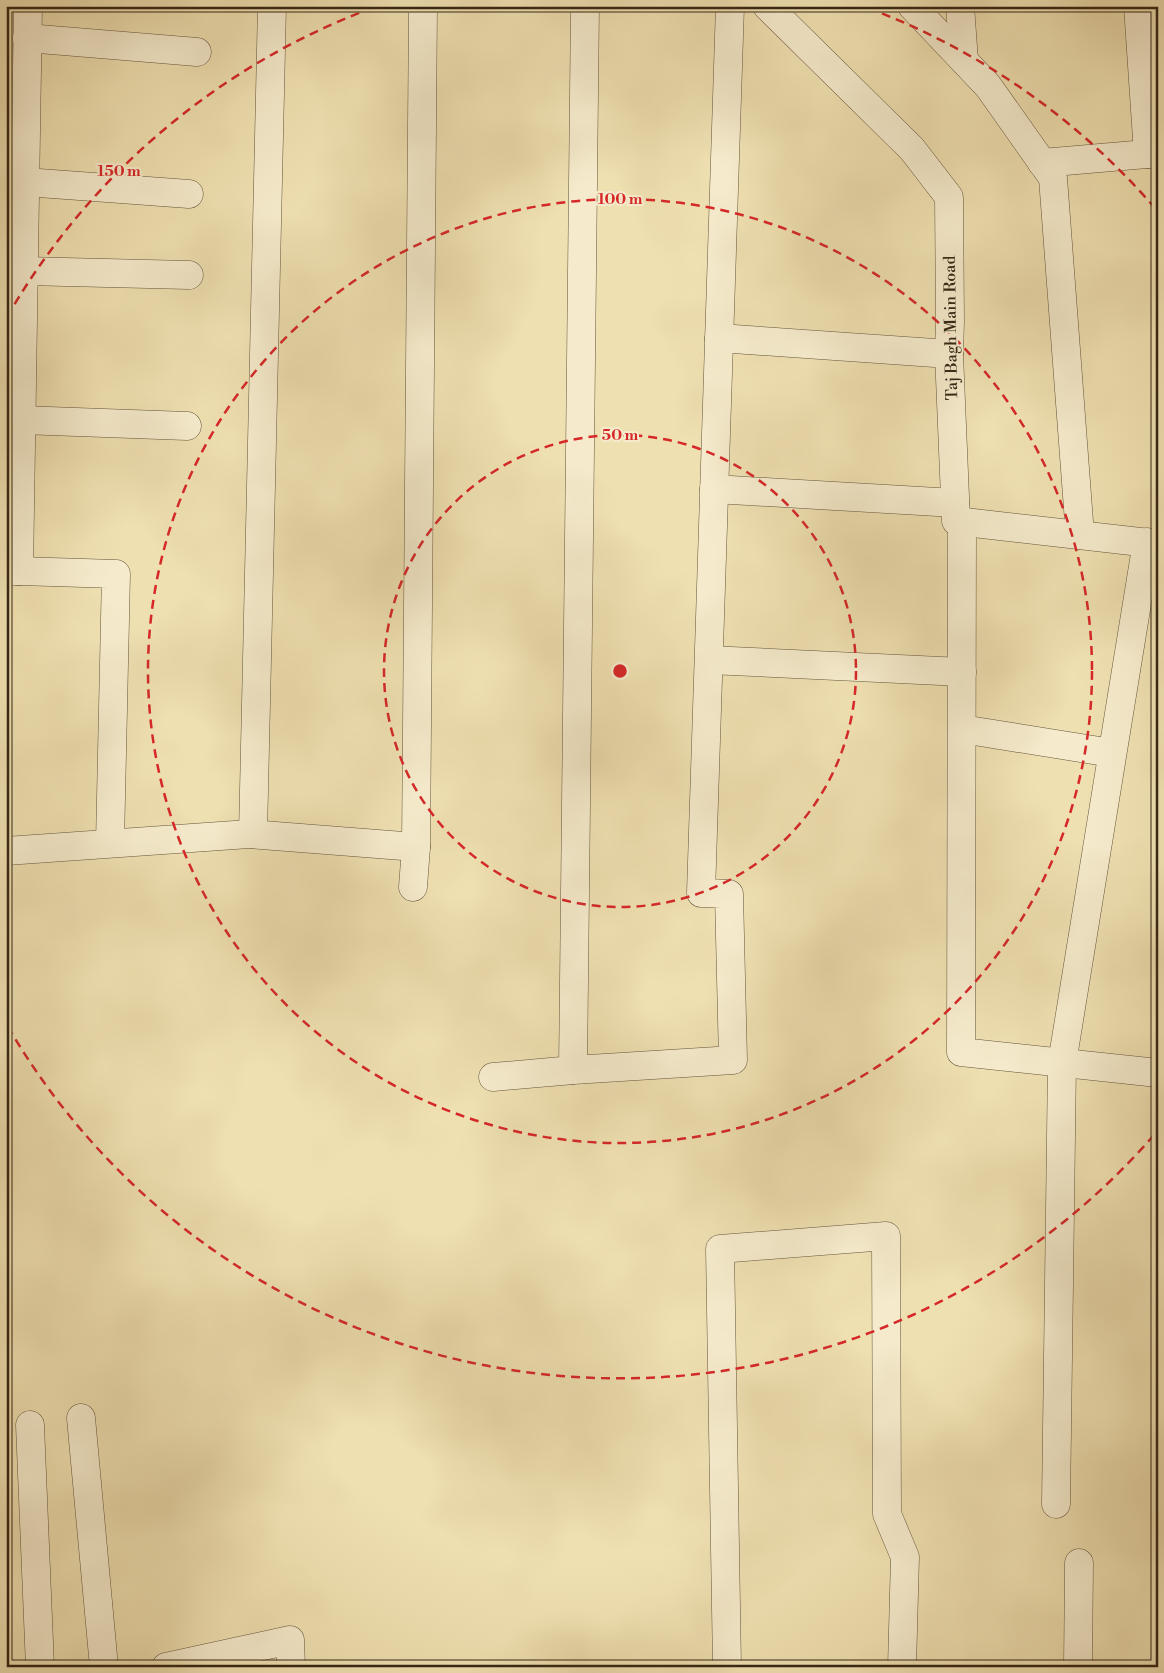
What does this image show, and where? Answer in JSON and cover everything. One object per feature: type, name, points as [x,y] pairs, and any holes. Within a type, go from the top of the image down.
[{"type":"street","points":[[28,6],[21,420],[13,571],[116,574],[110,843]]},
{"type":"street","points":[[253,834],[272,6]]},
{"type":"street","points":[[413,887],[416,847],[423,6]]},
{"type":"street","points":[[573,1070],[584,6]]},
{"type":"street","points":[[493,1077],[733,1060],[729,894],[701,893],[730,6]]},
{"type":"street","name":"Taj Bagh Main Road","points":[[767,6],[912,148],[949,197],[949,354],[959,512],[962,672],[961,1052],[1062,1063]]},
{"type":"street","points":[[912,6],[988,86],[1053,178],[1080,535]]},
{"type":"street","points":[[960,6],[964,61]]},
{"type":"street","points":[[1042,163],[1153,153],[1138,6]]},
{"type":"street","points":[[28,38],[197,52]]},
{"type":"street","points":[[25,182],[189,194]]},
{"type":"street","points":[[24,271],[189,275]]},
{"type":"street","points":[[719,338],[949,354]]},
{"type":"street","points":[[21,420],[186,426]]},
{"type":"street","points":[[714,489],[959,512],[1080,535],[1152,543],[1112,753],[1062,1063],[1056,1504]]},
{"type":"street","points":[[709,660],[962,672]]},
{"type":"street","points":[[962,728],[1112,753]]},
{"type":"street","points":[[6,850],[253,834],[416,847]]},
{"type":"street","points":[[1062,1063],[1158,1073]]},
{"type":"street","points":[[727,1667],[720,1249],[886,1236],[887,1514],[905,1557],[902,1667]]},
{"type":"street","points":[[81,1418],[104,1667]]},
{"type":"street","points":[[30,1425],[40,1667]]},
{"type":"street","points":[[1078,1667],[1079,1563]]},
{"type":"street","points":[[166,1667],[290,1640],[291,1667]]}]
